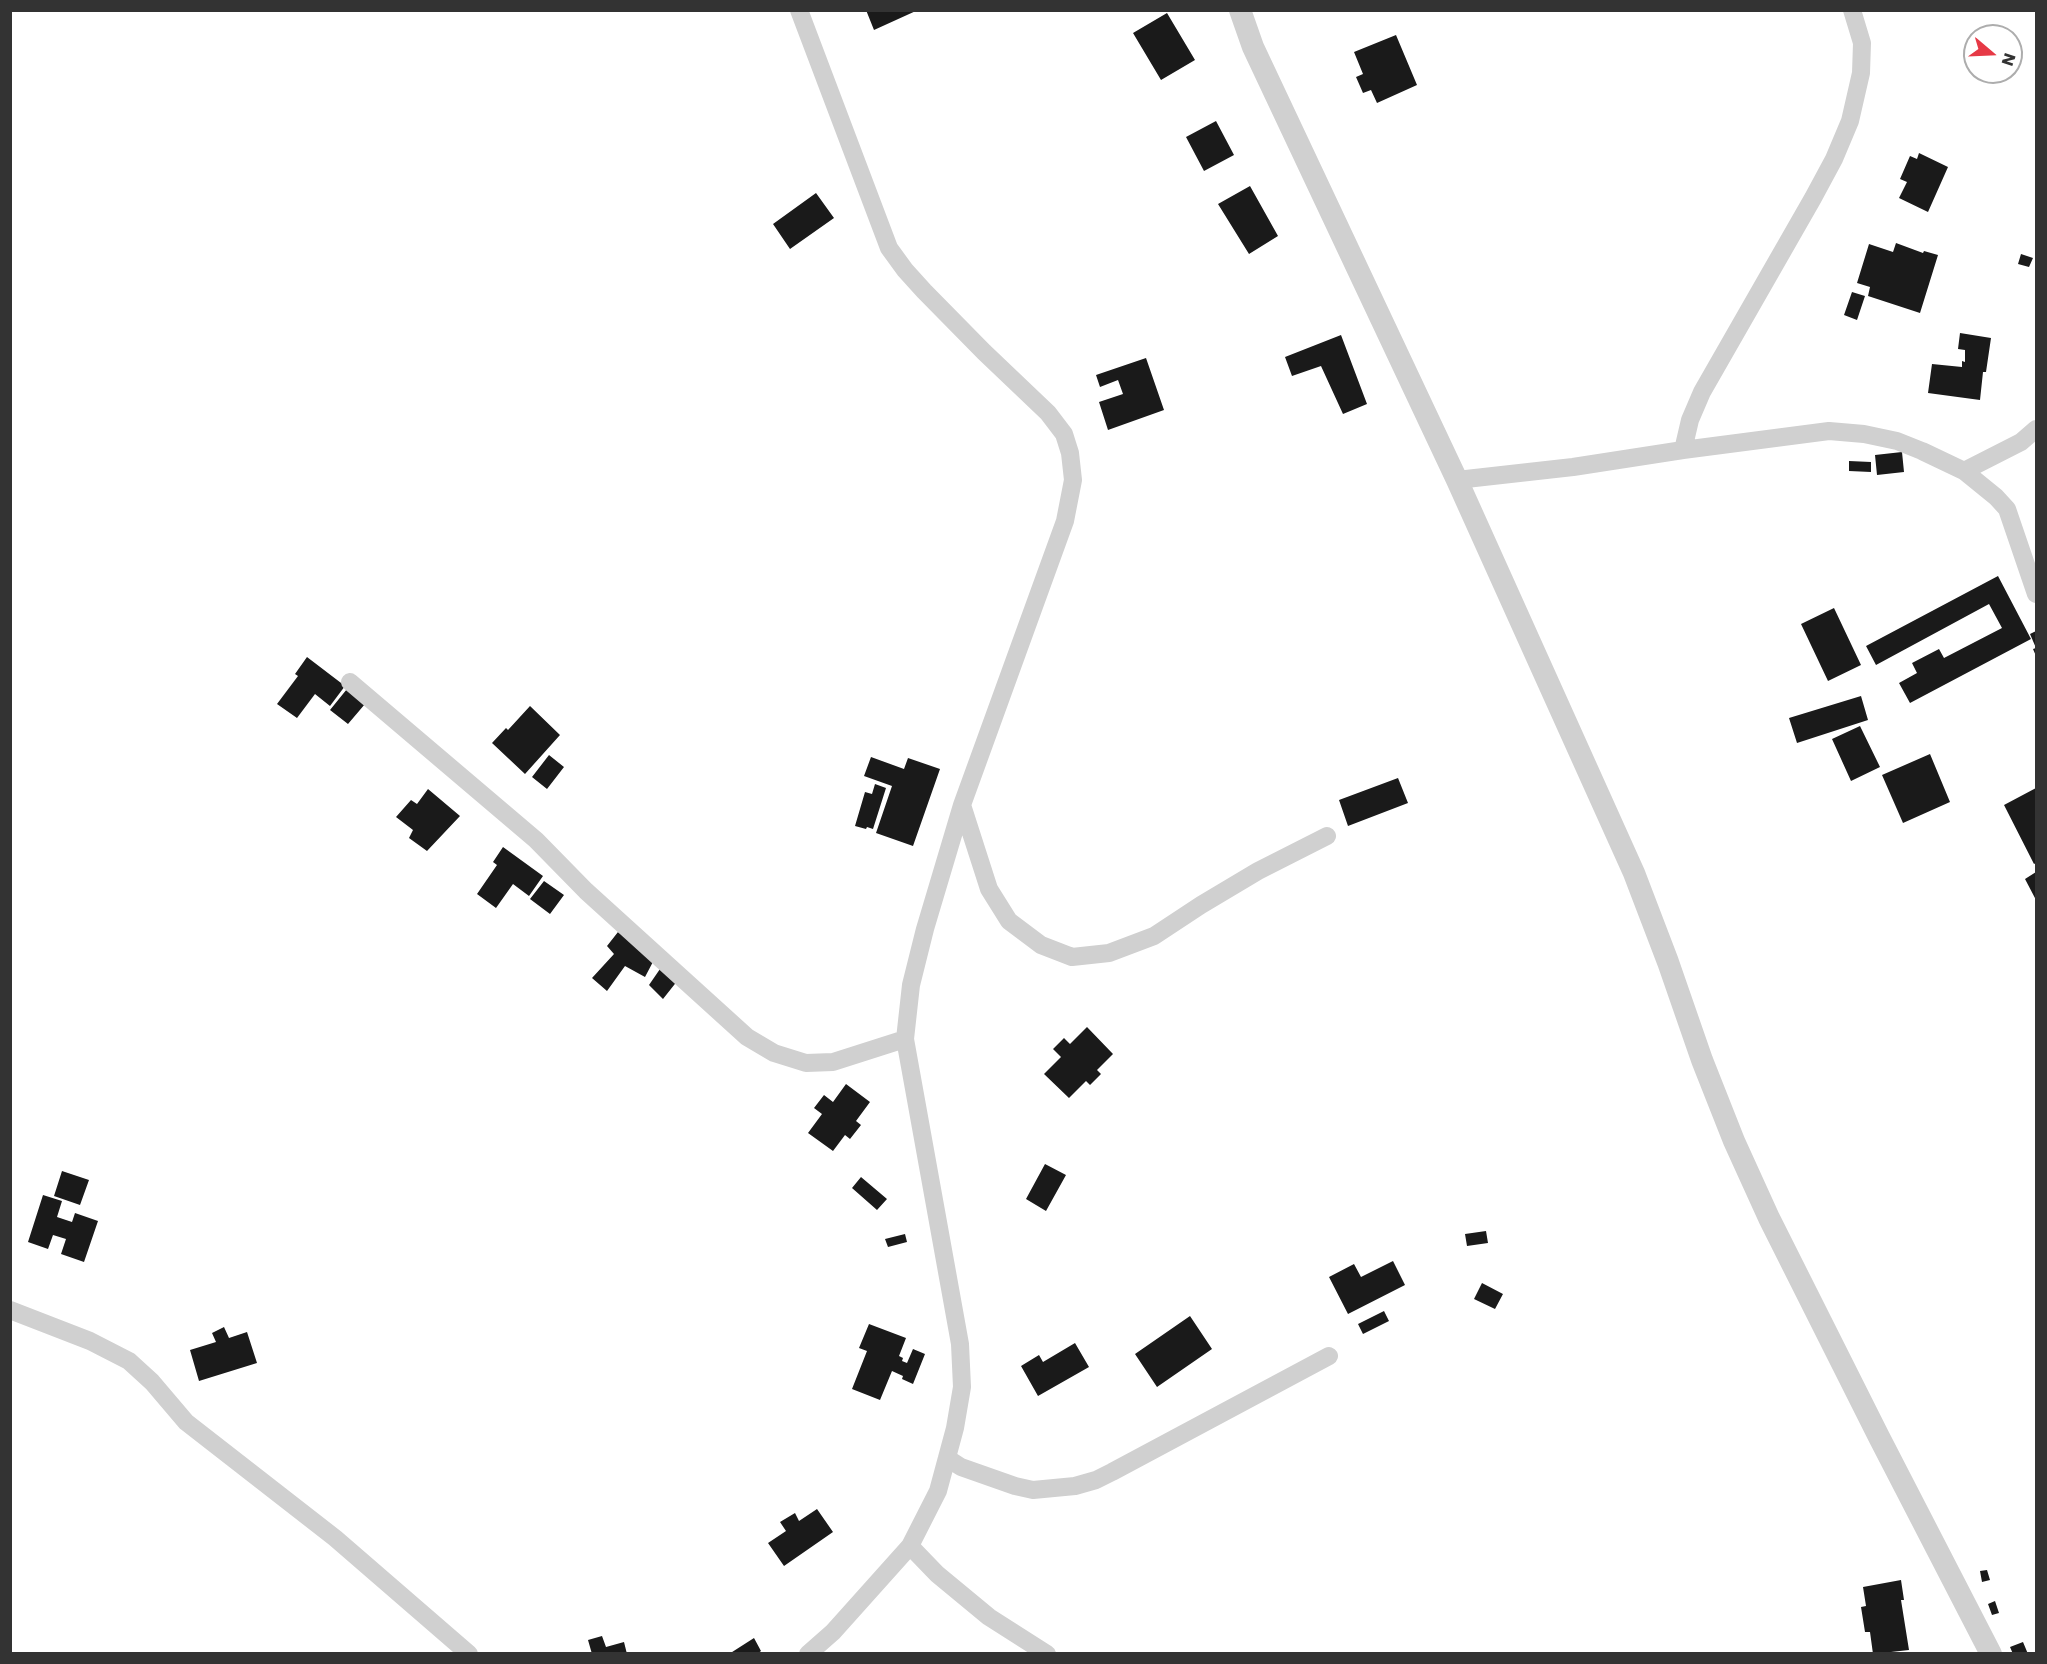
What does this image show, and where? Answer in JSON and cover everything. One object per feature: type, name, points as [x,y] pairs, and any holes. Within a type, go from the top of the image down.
[{"type":"street","points":[[799,10],[889,248],[905,270],[932,299],[1048,413],[1064,434],[1070,453],[1073,480],[1065,521],[962,805],[911,985],[905,1039],[960,1344],[962,1387],[955,1428],[938,1491],[910,1546],[833,1632],[808,1653]]},
{"type":"street","points":[[1240,10],[1253,47],[1457,480],[1634,873],[1702,1060],[1734,1141],[1769,1218],[1884,1448],[1991,1653]]},
{"type":"street","points":[[1683,450],[1690,420],[1702,392],[1813,198],[1834,159],[1850,121],[1861,74],[1862,44],[1852,10]]},
{"type":"street","points":[[1964,471],[2021,442],[2037,429]]},
{"type":"street","points":[[1457,480],[1573,467],[1829,431],[1864,434],[1897,441],[1964,471],[1996,497],[2007,509],[2037,594]]},
{"type":"street","points":[[350,682],[536,840],[586,891],[747,1037],[774,1053],[806,1063],[833,1062],[905,1039]]},
{"type":"street","points":[[962,805],[988,889],[1010,921],[1041,945],[1072,957],[1108,953],[1154,936],[1249,877],[1327,836]]},
{"type":"street","points":[[10,1310],[90,1341],[129,1361],[152,1382],[186,1422],[335,1538],[469,1653]]},
{"type":"street","points":[[947,1458],[961,1467],[1015,1486],[1034,1490],[1075,1486],[1096,1480],[1112,1472],[1329,1356]]},
{"type":"street","points":[[910,1546],[937,1574],[989,1617],[1047,1653]]},
{"type":"building","points":[[866,10],[918,10],[874,30]]},
{"type":"building","points":[[1167,13],[1195,60],[1161,80],[1133,33]]},
{"type":"building","points":[[1396,35],[1417,85],[1377,103],[1371,90],[1363,93],[1356,77],[1363,74],[1354,52]]},
{"type":"building","points":[[1216,121],[1234,155],[1204,171],[1186,137]]},
{"type":"building","points":[[1919,153],[1948,167],[1928,212],[1899,198],[1907,182],[1900,179],[1910,156],[1917,159]]},
{"type":"building","points":[[1250,186],[1278,236],[1249,254],[1218,204]]},
{"type":"building","points":[[816,193],[834,218],[790,249],[773,224]]},
{"type":"building","points":[[1896,243],[1923,253],[1924,251],[1938,255],[1920,313],[1868,296],[1870,287],[1857,283],[1869,244],[1893,252]]},
{"type":"building","points":[[2021,254],[2033,258],[2029,267],[2018,264]]},
{"type":"building","points":[[1852,292],[1865,296],[1857,320],[1844,315]]},
{"type":"building","points":[[1960,333],[1991,338],[1986,372],[1983,372],[1980,400],[1928,393],[1932,364],[1962,367],[1962,361],[1965,362],[1965,350],[1958,349]]},
{"type":"building","points":[[1341,335],[1367,404],[1343,414],[1321,366],[1292,376],[1285,357]]},
{"type":"building","points":[[1146,358],[1164,410],[1108,430],[1099,402],[1123,394],[1118,380],[1100,387],[1096,375]]},
{"type":"building","points":[[1902,452],[1904,472],[1877,475],[1875,455]]},
{"type":"building","points":[[1849,461],[1871,462],[1871,472],[1849,471]]},
{"type":"building","points":[[1998,576],[2031,639],[1910,703],[1899,683],[1917,673],[1912,663],[1939,649],[1944,658],[2002,628],[1989,604],[1876,665],[1866,646]]},
{"type":"building","points":[[1834,608],[1861,665],[1828,681],[1801,624]]},
{"type":"building","points":[[2036,631],[2036,648],[2030,634]]},
{"type":"building","points":[[307,657],[345,686],[330,706],[315,694],[297,718],[277,704],[298,676],[295,674]]},
{"type":"building","points":[[347,689],[365,704],[348,724],[330,710]]},
{"type":"building","points":[[1861,696],[1868,720],[1797,743],[1789,718]]},
{"type":"building","points":[[530,706],[560,735],[525,774],[492,743],[506,728],[508,730]]},
{"type":"building","points":[[1860,726],[1880,767],[1851,781],[1832,739]]},
{"type":"building","points":[[1930,754],[1950,802],[1903,823],[1882,775]]},
{"type":"building","points":[[549,755],[564,767],[547,789],[532,777]]},
{"type":"building","points":[[871,757],[904,769],[908,758],[940,769],[913,846],[876,833],[892,786],[864,776]]},
{"type":"building","points":[[1398,778],[1408,803],[1348,826],[1339,800]]},
{"type":"building","points":[[875,784],[886,788],[873,829],[855,826],[865,792],[872,794]]},
{"type":"building","points":[[2036,788],[2036,863],[2034,864],[2004,805]]},
{"type":"building","points":[[428,789],[460,816],[427,851],[409,838],[413,830],[396,817],[411,800],[417,804]]},
{"type":"building","points":[[503,847],[543,876],[529,896],[513,884],[496,908],[477,894],[497,865],[493,862]]},
{"type":"building","points":[[2036,872],[2036,900],[2025,879]]},
{"type":"building","points":[[544,881],[564,895],[550,914],[530,899]]},
{"type":"building","points":[[618,932],[655,958],[645,977],[625,966],[607,991],[592,978],[614,954],[607,946]]},
{"type":"building","points":[[660,969],[678,980],[663,999],[649,985]]},
{"type":"building","points":[[1087,1027],[1113,1054],[1097,1070],[1101,1074],[1090,1085],[1086,1081],[1069,1098],[1044,1074],[1061,1057],[1053,1049],[1064,1038],[1070,1044]]},
{"type":"building","points":[[846,1084],[870,1102],[856,1121],[861,1125],[850,1139],[845,1135],[833,1151],[808,1133],[822,1114],[814,1108],[824,1095],[833,1102]]},
{"type":"building","points":[[1045,1164],[1066,1175],[1046,1211],[1026,1199]]},
{"type":"building","points":[[62,1171],[89,1180],[80,1205],[54,1196]]},
{"type":"building","points":[[861,1177],[887,1199],[877,1210],[852,1188]]},
{"type":"building","points":[[43,1195],[62,1201],[57,1217],[72,1222],[75,1213],[98,1221],[84,1262],[61,1254],[66,1239],[53,1235],[48,1249],[28,1242]]},
{"type":"building","points":[[1486,1231],[1488,1243],[1467,1246],[1465,1234]]},
{"type":"building","points":[[905,1234],[907,1242],[888,1247],[885,1239]]},
{"type":"building","points":[[1393,1261],[1405,1285],[1348,1314],[1329,1277],[1354,1264],[1361,1277]]},
{"type":"building","points":[[1482,1283],[1503,1294],[1495,1309],[1474,1299]]},
{"type":"building","points":[[1384,1311],[1389,1321],[1363,1334],[1358,1324]]},
{"type":"building","points":[[1190,1316],[1212,1349],[1157,1387],[1135,1354]]},
{"type":"building","points":[[869,1324],[906,1338],[899,1356],[903,1358],[902,1361],[907,1363],[913,1349],[925,1354],[913,1384],[892,1371],[880,1400],[852,1389],[867,1351],[859,1348]]},
{"type":"building","points":[[224,1327],[229,1338],[247,1332],[257,1363],[199,1381],[190,1350],[216,1342],[212,1333]]},
{"type":"building","points":[[1075,1343],[1089,1367],[1038,1396],[1021,1366],[1039,1355],[1043,1362]]},
{"type":"building","points":[[817,1509],[833,1532],[784,1566],[768,1543],[786,1531],[780,1522],[795,1513],[799,1521]]},
{"type":"building","points":[[1987,1570],[1990,1580],[1982,1582],[1980,1571]]},
{"type":"building","points":[[1901,1580],[1904,1600],[1901,1600],[1909,1650],[1873,1654],[1870,1632],[1865,1632],[1861,1607],[1866,1606],[1863,1587]]},
{"type":"building","points":[[1995,1601],[1999,1613],[1992,1615],[1988,1604]]},
{"type":"building","points":[[602,1636],[606,1647],[624,1642],[627,1654],[592,1654],[588,1640]]},
{"type":"building","points":[[754,1638],[761,1651],[757,1654],[729,1654]]},
{"type":"building","points":[[2023,1642],[2028,1654],[2013,1654],[2010,1647]]}]
